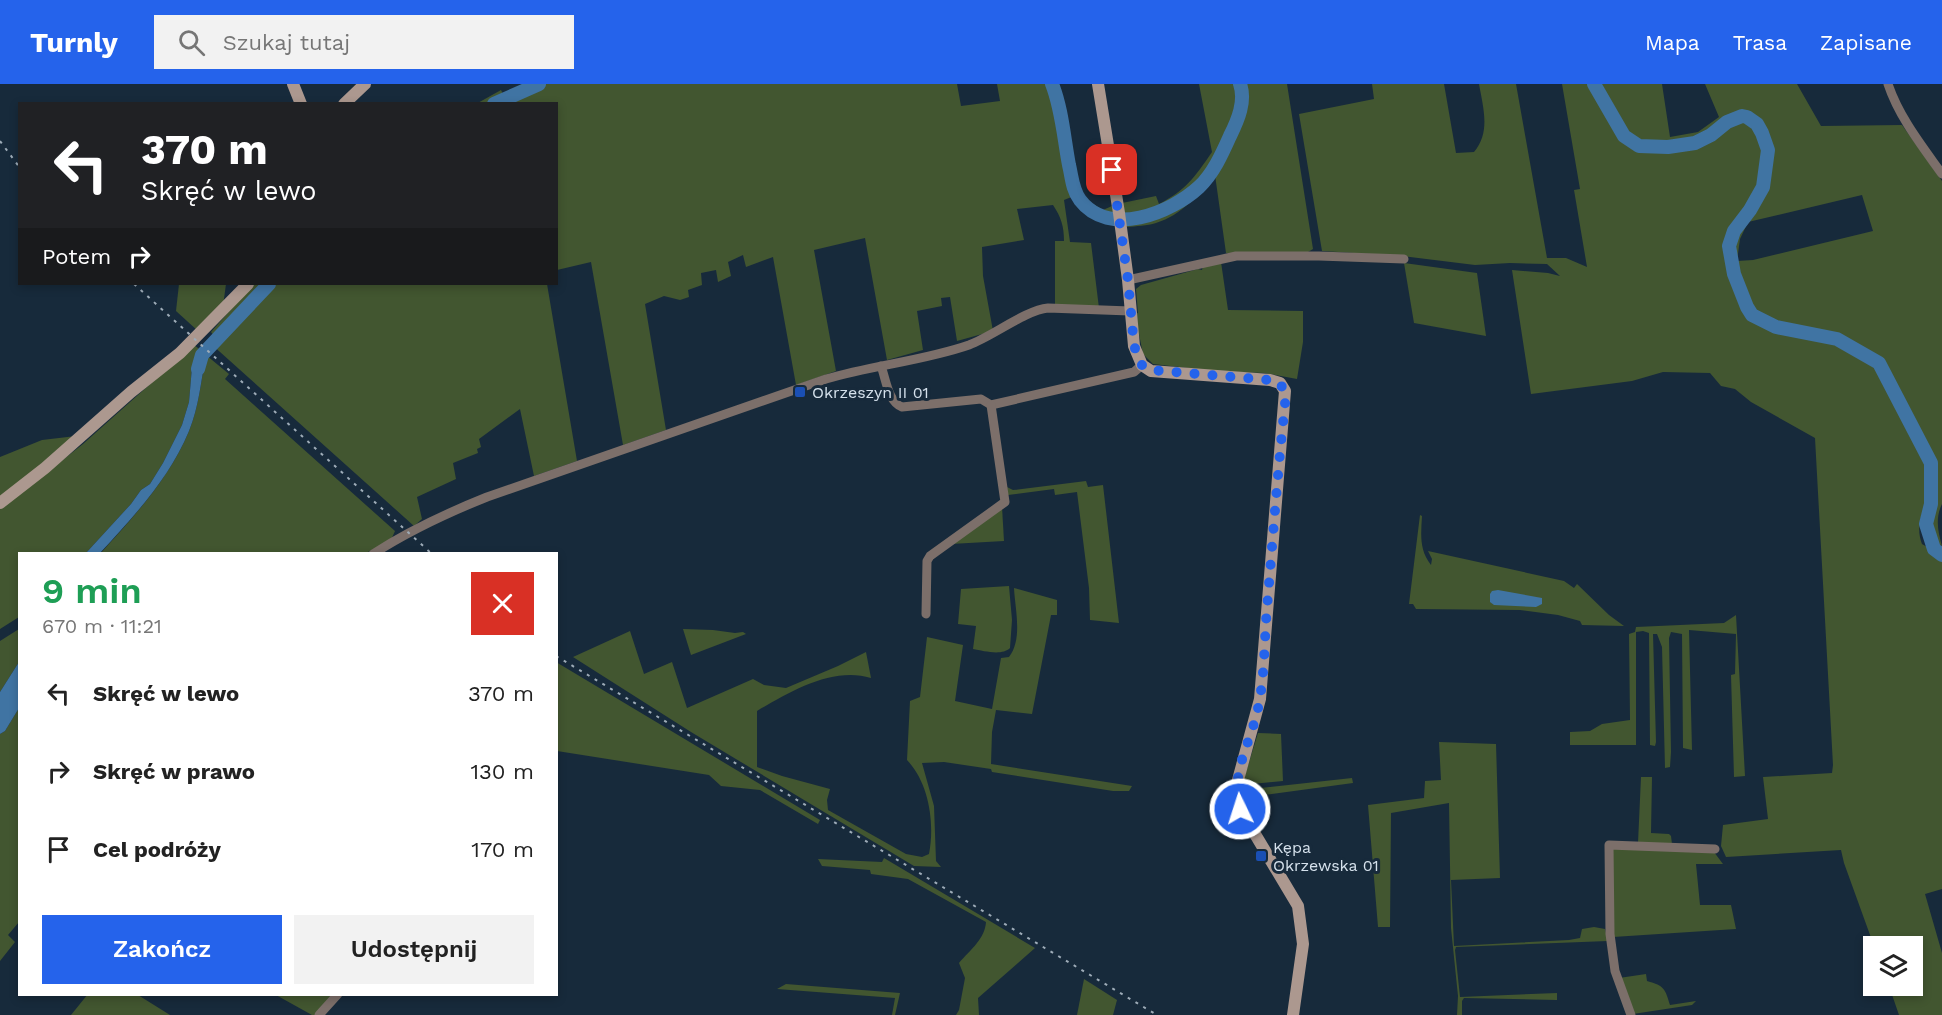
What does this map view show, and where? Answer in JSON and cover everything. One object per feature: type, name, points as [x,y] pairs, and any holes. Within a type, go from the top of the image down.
[{"type":"street","points":[[293,84],[300,102]]},
{"type":"street","points":[[346,102],[365,84]]},
{"type":"street","points":[[1098,84],[1120,218],[1134,346],[1142,365],[1151,370],[1270,380],[1280,383],[1285,391],[1260,699],[1236,792],[1240,809],[1298,906],[1303,944],[1293,1015]]},
{"type":"street","points":[[1888,84],[1899,109],[1942,174]]},
{"type":"street","points":[[1128,280],[1236,256],[1404,259]]},
{"type":"street","points":[[0,503],[45,468],[122,399],[180,353],[247,285]]},
{"type":"street","points":[[376,552],[408,532],[487,497],[850,372],[939,354],[970,345],[1036,310],[1130,311]]},
{"type":"street","points":[[881,366],[893,400],[900,407],[908,407],[981,399],[991,405],[1134,372],[1142,365]]},
{"type":"street","points":[[926,614],[927,561],[930,556],[1005,502],[991,405]]},
{"type":"street","points":[[1631,1015],[1615,971],[1612,953],[1609,845],[1715,849]]},
{"type":"street","points":[[320,1015],[336,996]]},
{"type":"green space","points":[[531,84],[957,84],[961,106],[1000,101],[997,84],[1055,84],[1080,187],[1090,202],[1103,210],[1112,206],[1116,225],[1092,214],[1074,196],[1064,200],[1070,242],[1091,243],[1099,308],[1055,305],[1055,241],[1064,241],[1060,218],[1053,205],[1017,209],[1024,240],[982,247],[983,276],[993,331],[957,341],[950,297],[941,298],[942,306],[917,311],[923,350],[887,360],[865,238],[814,250],[836,371],[796,385],[773,257],[746,267],[743,255],[728,262],[731,276],[718,282],[716,270],[701,273],[702,285],[688,290],[689,297],[680,300],[664,296],[645,304],[666,430],[623,445],[591,262],[558,270],[558,102],[480,102],[501,90],[504,96]]},
{"type":"green space","points":[[1199,84],[1287,84],[1313,249],[1308,252],[1226,253],[1215,175],[1189,204],[1174,215],[1153,224],[1127,227],[1122,203],[1156,196],[1159,204],[1168,199],[1189,182],[1212,152]]},
{"type":"green space","points":[[1372,84],[1444,84],[1456,153],[1474,152],[1483,136],[1484,128],[1484,110],[1479,84],[1516,84],[1547,258],[1566,258],[1587,267],[1574,190],[1580,189],[1562,84],[1662,84],[1670,137],[1698,132],[1719,117],[1705,84],[1797,84],[1821,126],[1902,125],[1942,181],[1942,504],[1938,530],[1942,546],[1936,543],[1930,530],[1934,493],[1923,511],[1919,531],[1922,544],[1942,556],[1942,889],[1925,894],[1942,953],[1942,1015],[1899,1015],[1892,996],[1923,996],[1923,936],[1870,936],[1841,850],[1726,857],[1721,846],[1723,825],[1768,819],[1763,777],[1832,773],[1815,438],[1751,402],[1735,389],[1721,386],[1710,373],[1663,372],[1632,381],[1531,394],[1512,270],[1560,276],[1547,264],[1475,265],[1402,256],[1322,251],[1299,114],[1374,99]],"holes":[[[1862,195],[1873,231],[1753,260],[1737,261],[1740,239],[1748,222]]]},
{"type":"green space","points":[[1221,262],[1228,310],[1303,311],[1303,342],[1297,379],[1264,373],[1214,371],[1153,364],[1143,354],[1135,314],[1138,313],[1136,289],[1141,285],[1198,269],[1202,270],[1203,266]]},
{"type":"green space","points":[[1404,263],[1477,273],[1486,336],[1414,323]]},
{"type":"green space","points":[[179,285],[226,285],[223,306],[198,331],[176,311]]},
{"type":"green space","points":[[252,285],[547,285],[577,461],[534,476],[520,409],[479,439],[481,447],[477,449],[478,453],[453,463],[456,479],[417,497],[422,519],[414,526],[210,343],[215,337],[211,332]]},
{"type":"green space","points":[[194,345],[202,351],[192,367],[189,402],[182,425],[150,484],[141,490],[87,552],[18,552],[18,618],[0,629],[0,509],[83,444]]},
{"type":"green space","points":[[206,355],[229,374],[225,379],[395,531],[391,540],[368,552],[102,552],[150,496],[181,449],[195,413]]},
{"type":"green space","points":[[76,436],[0,498],[0,457],[42,440]]},
{"type":"green space","points":[[1086,481],[1088,487],[1103,485],[1119,623],[1090,620],[1089,588],[1077,492],[1055,495],[1054,489],[1008,495],[1007,487],[1013,490]]},
{"type":"green space","points":[[1002,507],[1004,541],[951,544]]},
{"type":"green space","points":[[1420,515],[1422,516],[1421,535],[1424,554],[1431,565],[1432,559],[1428,551],[1564,581],[1574,588],[1577,584],[1624,626],[1582,625],[1580,621],[1558,615],[1520,610],[1416,609],[1413,604],[1409,604]]},
{"type":"green space","points":[[1009,586],[1012,620],[1010,648],[1002,652],[973,649],[976,626],[958,624],[961,589]]},
{"type":"green space","points":[[1014,588],[1057,600],[1057,615],[1051,615],[1032,714],[996,710],[992,732],[991,764],[1132,786],[1129,791],[1113,791],[944,762],[922,763],[934,806],[936,861],[941,867],[914,866],[691,732],[573,657],[630,631],[644,674],[672,662],[687,708],[753,679],[764,685],[786,688],[866,652],[871,678],[842,675],[827,678],[797,689],[757,711],[757,767],[830,789],[827,800],[828,810],[906,854],[922,857],[929,854],[931,842],[929,804],[921,780],[907,760],[910,701],[920,697],[927,637],[963,645],[955,701],[992,709],[1001,658],[1009,657],[1016,642]]},
{"type":"green space","points":[[1736,615],[1745,776],[1734,777],[1731,675],[1735,674],[1736,634],[1689,630],[1692,750],[1683,748],[1682,634],[1671,632],[1669,638],[1670,767],[1665,768],[1662,647],[1657,634],[1653,634],[1655,746],[1650,745],[1649,633],[1643,631],[1636,632],[1636,745],[1570,745],[1570,732],[1590,731],[1602,724],[1630,720],[1629,634],[1635,632],[1636,627],[1724,623]]},
{"type":"green space","points":[[683,629],[743,632],[746,634],[691,655]]},
{"type":"green space","points":[[18,630],[18,664],[0,692],[0,641]]},
{"type":"green space","points":[[558,663],[820,820],[818,824],[760,790],[721,786],[709,775],[558,751]]},
{"type":"green space","points":[[18,710],[18,923],[8,935],[15,942],[0,961],[0,734],[5,731]]},
{"type":"green space","points":[[1258,733],[1281,734],[1283,781],[1242,785]]},
{"type":"green space","points":[[1439,742],[1496,744],[1500,878],[1451,880],[1454,946],[1569,940],[1580,938],[1582,929],[1594,927],[1605,929],[1608,941],[1456,947],[1460,997],[1557,993],[1557,1000],[1464,998],[1462,1015],[1457,1015],[1458,996],[1451,928],[1449,803],[1391,813],[1390,927],[1378,927],[1368,805],[1424,798],[1425,781],[1441,780]]},
{"type":"green space","points":[[1641,777],[1652,777],[1651,833],[1669,834],[1672,844],[1638,843]]},
{"type":"green space","points":[[1352,778],[1353,783],[1257,796],[1257,803],[1244,803],[1241,800],[1242,790]]},
{"type":"green space","points":[[1611,848],[1714,852],[1723,864],[1696,864],[1700,905],[1731,905],[1736,929],[1613,937]]},
{"type":"green space","points":[[884,858],[1035,948],[978,998],[979,1015],[956,1015],[965,978],[959,963],[980,939],[986,922],[908,879],[871,874],[870,870],[822,866],[818,859],[882,862]]},
{"type":"green space","points":[[1646,974],[1647,981],[1663,989],[1670,1005],[1696,1001],[1692,1005],[1633,1014],[1619,978]]},
{"type":"green space","points":[[1084,979],[1117,1000],[1113,1015],[1077,1015]]},
{"type":"green space","points":[[786,984],[900,993],[895,1015],[892,1015],[895,998],[777,989]]},
{"type":"green space","points":[[86,996],[140,996],[170,1015],[71,1015]]},
{"type":"green space","points":[[278,996],[332,996],[315,1015]]},
{"type":"water","points":[[202,351],[206,355],[195,413],[181,449],[161,481],[138,511],[101,552],[87,552],[141,490],[150,484],[163,463],[182,425],[189,402],[192,367]]},
{"type":"water","points":[[1498,590],[1542,598],[1542,604],[1536,607],[1494,605],[1490,602],[1490,594]]},
{"type":"water","points":[[18,664],[18,710],[5,731],[0,734],[0,692]]},
{"type":"waterway","points":[[498,102],[539,84]]},
{"type":"waterway","points":[[1052,84],[1077,196],[1092,211],[1107,218],[1123,219],[1157,213],[1187,197],[1204,182],[1220,157],[1238,117],[1242,104],[1240,84]]},
{"type":"waterway","points":[[1594,84],[1624,136],[1639,146],[1668,147],[1695,143],[1711,135],[1727,122],[1742,116],[1757,124],[1768,150],[1763,187],[1750,210],[1734,231],[1729,246],[1734,274],[1747,307],[1752,315],[1776,327],[1837,339],[1879,363],[1931,463],[1931,504],[1926,524],[1934,549],[1942,555]]},
{"type":"waterway","points":[[198,369],[202,355],[268,285]]},
{"type":"railway","points":[[0,141],[18,165]]},
{"type":"railway","points":[[135,285],[430,552]]},
{"type":"railway","points":[[558,657],[1157,1015]]},
{"type":"place","name":"Okrzeszyn II 01","points":[[800,392]]},
{"type":"place","name":"Kępa Okrzewska 01","points":[[1261,856]]},
{"type":"route","points":[[1112,170],[1128,280],[1134,346],[1142,365],[1151,370],[1270,380],[1280,383],[1286,395],[1262,684],[1256,716],[1238,780],[1236,792],[1240,809]]}]
